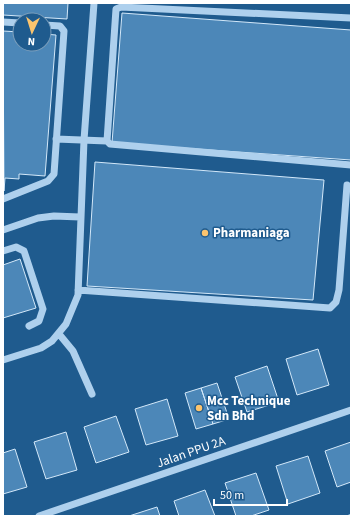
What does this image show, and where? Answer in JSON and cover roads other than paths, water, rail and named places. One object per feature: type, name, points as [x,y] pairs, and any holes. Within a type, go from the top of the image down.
[{"type":"street","points":[[3,360],[41,348],[52,342],[59,334],[73,310],[78,290],[84,140],[94,3]]},
{"type":"street","points":[[107,141],[116,9],[121,7],[351,18]]},
{"type":"street","points":[[3,199],[48,181],[54,174],[64,31],[60,26],[52,26]]},
{"type":"street","points":[[56,139],[107,141],[110,144],[351,166]]},
{"type":"street","points":[[78,290],[330,308],[336,302],[339,290],[347,185]]},
{"type":"street","points":[[3,230],[38,218],[54,216],[80,217]]},
{"type":"street","points":[[3,251],[16,247],[24,251],[43,310],[39,321],[29,326]]},
{"type":"street","points":[[59,334],[72,351],[92,394]]},
{"type":"street","name":"Jalan PPU 2A","points":[[39,516],[351,410]]},
{"type":"place","name":"Pharmaniaga","points":[[205,233]]},
{"type":"place","name":"Mcc Technique Sdn Bhd","points":[[199,408]]}]
